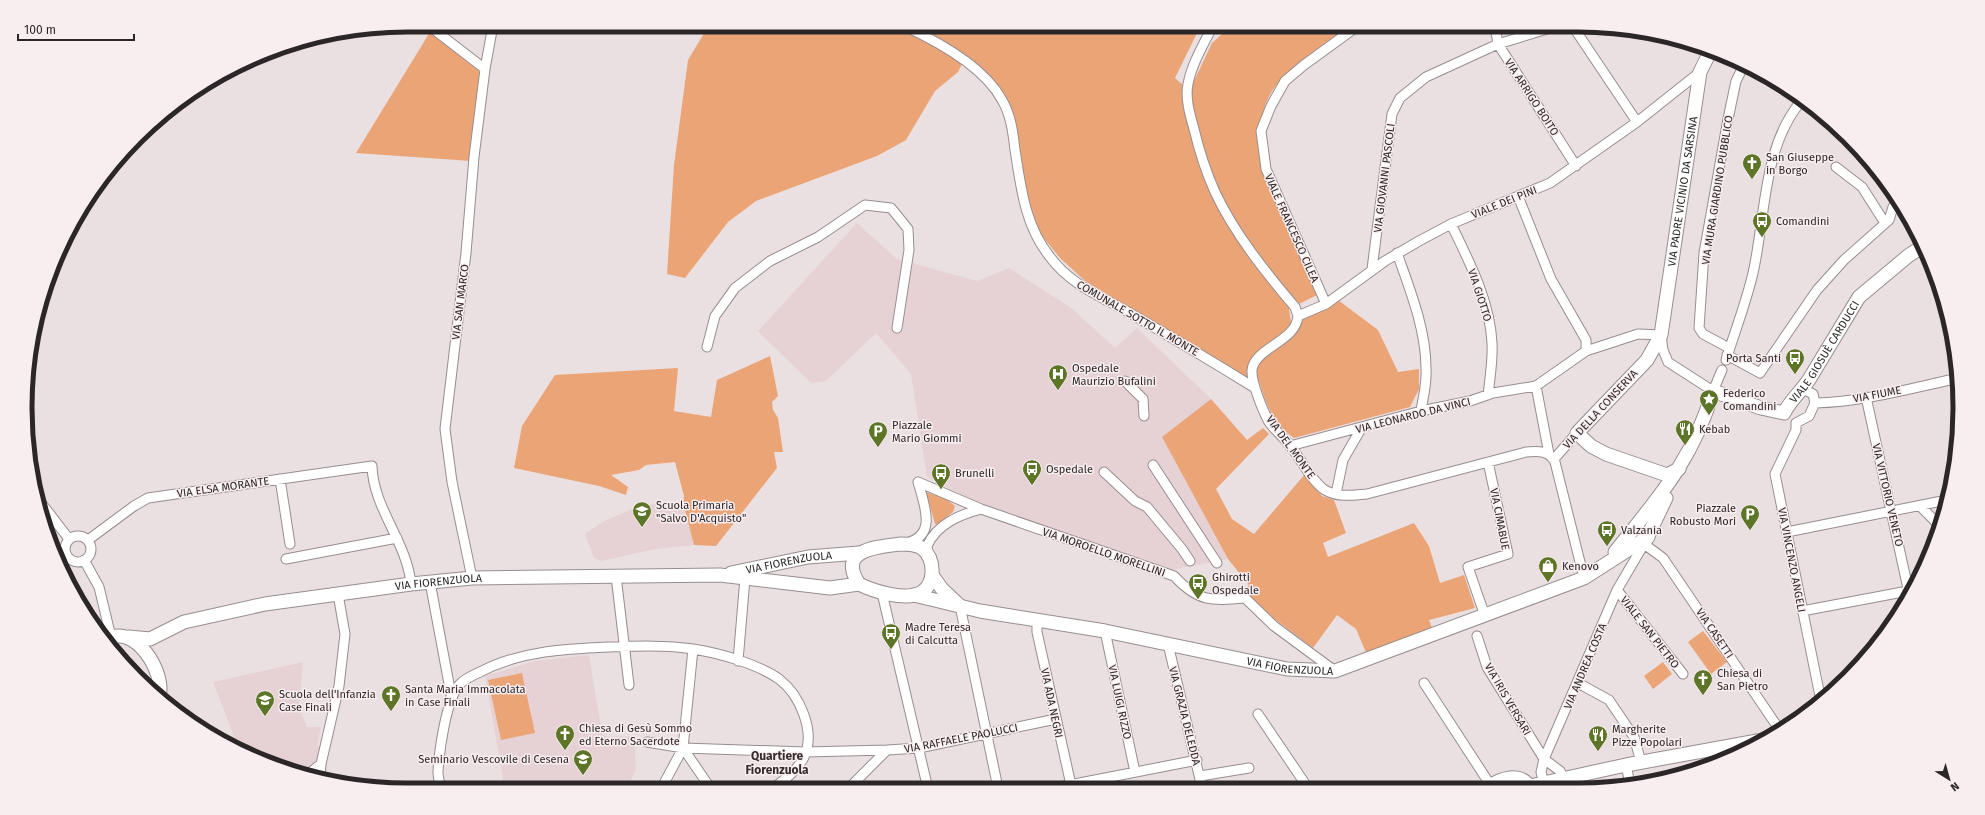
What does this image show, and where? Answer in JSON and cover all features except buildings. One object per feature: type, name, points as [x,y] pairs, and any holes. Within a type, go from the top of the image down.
[{"type":"street","points":[[437,32],[485,69]]},
{"type":"street","name":"VIA SAN MARCO","points":[[472,578],[452,482],[445,430],[466,253],[474,160],[485,69],[492,32]]},
{"type":"street","name":"COMUNALE SOTTO IL MONTE","points":[[916,32],[956,54],[989,81],[1003,100],[1010,118],[1021,193],[1028,217],[1036,239],[1050,258],[1081,287],[1127,312],[1255,388]]},
{"type":"street","points":[[1210,32],[1197,59],[1188,84],[1190,114],[1198,144],[1215,193],[1226,212],[1252,252],[1295,307],[1298,316]]},
{"type":"street","name":"VIALE FRANCESCO CILEA","points":[[1326,304],[1266,170],[1261,131],[1271,106],[1285,81],[1304,65],[1349,32]]},
{"type":"street","name":"VIA ARRIGO BOITO","points":[[1496,32],[1498,44],[1576,166]]},
{"type":"street","name":"VIA GIOVANNI PASCOLI","points":[[1372,269],[1392,114],[1400,98],[1426,77],[1498,44],[1537,32]]},
{"type":"street","points":[[1577,32],[1638,122]]},
{"type":"street","name":"VIA PADRE VICINIO DA SARSINA","points":[[1668,362],[1663,350],[1661,334],[1700,72],[1708,56]]},
{"type":"street","name":"VIA MURA GIARDINO PUBBLICO","points":[[1742,70],[1736,81],[1728,119],[1704,253],[1700,328],[1703,334],[1727,354],[1760,373],[1817,290],[1844,260],[1885,223]]},
{"type":"street","name":"VIALE DEI PINI","points":[[1298,316],[1326,304],[1372,269],[1397,253],[1452,224],[1550,183],[1638,122],[1700,72]]},
{"type":"street","points":[[1727,354],[1744,307],[1753,272],[1771,165],[1780,134],[1798,104]]},
{"type":"street","points":[[1836,167],[1862,187],[1885,223],[1895,206]]},
{"type":"street","points":[[1518,196],[1551,279],[1584,334],[1587,346],[1586,351]]},
{"type":"street","points":[[706,347],[715,316],[735,288],[770,261],[818,236],[865,205],[891,208],[908,229],[909,250],[897,328]]},
{"type":"street","name":"VIA GIOTTO","points":[[1452,224],[1484,302],[1490,329],[1492,356],[1488,395]]},
{"type":"street","name":"VIALE GIOSUÈ CARDUCCI","points":[[1713,391],[1761,408],[1784,413],[1791,399],[1803,389],[1859,297],[1918,250]]},
{"type":"street","points":[[1397,253],[1412,296],[1425,354],[1426,386],[1421,412]]},
{"type":"street","name":"VIA DEL MONTE","points":[[1298,316],[1294,328],[1254,362],[1252,372],[1255,388],[1269,421],[1319,485],[1336,494],[1351,496],[1367,494],[1526,452],[1543,452],[1551,456]]},
{"type":"street","points":[[1584,578],[1551,456],[1536,386],[1586,351],[1638,334],[1661,334]]},
{"type":"street","name":"VIA PADRE VICINIO DA SARSINA","points":[[1647,360],[1661,334]]},
{"type":"street","points":[[1647,360],[1655,357],[1668,362],[1713,391]]},
{"type":"street","name":"VIA DELLA CONSERVA","points":[[1551,456],[1577,433],[1647,360]]},
{"type":"street","points":[[1641,542],[1701,430],[1713,391],[1722,370]]},
{"type":"street","name":"VIA FIUME","points":[[1815,403],[1831,403],[1866,397],[1952,379]]},
{"type":"street","points":[[1125,382],[1143,399],[1144,416]]},
{"type":"street","name":"VIA LEONARDO DA VINCI","points":[[1290,446],[1421,412],[1470,401],[1488,395],[1536,386]]},
{"type":"street","points":[[1784,413],[1789,421],[1796,423],[1809,416],[1815,403],[1813,394],[1803,389]]},
{"type":"street","name":"VIA VITTORIO VENETO","points":[[1866,397],[1908,586]]},
{"type":"street","name":"VIA VINCENZO ANGELI","points":[[1796,423],[1796,430],[1775,474],[1820,694]]},
{"type":"street","points":[[1336,494],[1343,460],[1362,428]]},
{"type":"street","points":[[1577,433],[1598,450],[1653,471],[1667,475],[1679,469]]},
{"type":"street","name":"VIA CIMABUE","points":[[1485,616],[1468,567],[1508,554],[1488,462]]},
{"type":"street","points":[[1153,464],[1217,563]]},
{"type":"street","name":"VIA ELSA MORANTE","points":[[88,540],[134,506],[148,498],[372,466],[375,489],[397,538]]},
{"type":"street","name":"VIA FIORENZUOLA","points":[[1605,564],[1663,492],[1679,469]]},
{"type":"street","points":[[1653,471],[1659,480],[1663,492]]},
{"type":"street","points":[[1104,472],[1135,501],[1147,507],[1182,549],[1190,562]]},
{"type":"street","points":[[280,479],[290,544]]},
{"type":"street","name":"VIA MOROELLO MORELLINI","points":[[929,532],[926,510],[918,482],[981,510],[1174,576],[1185,588],[1204,599],[1222,600],[1245,598],[1274,626],[1336,671]]},
{"type":"street","points":[[952,519],[957,511],[957,505],[954,499]]},
{"type":"street","points":[[1787,532],[1941,501]]},
{"type":"street","points":[[1920,506],[1935,522]]},
{"type":"street","points":[[47,510],[68,539]]},
{"type":"street","points":[[932,575],[927,586],[914,595],[882,593],[859,584],[852,571],[853,564],[859,553],[866,549],[915,541],[921,536],[952,519],[981,510]]},
{"type":"street","points":[[1634,528],[1641,542]]},
{"type":"street","points":[[929,532],[928,551],[932,575],[942,589],[960,606],[997,783]]},
{"type":"street","points":[[64,558],[77,562],[84,560],[88,557],[91,549],[88,540],[81,536],[68,539]]},
{"type":"street","points":[[286,559],[397,538],[404,555],[411,584]]},
{"type":"street","points":[[64,558],[64,549],[68,539]]},
{"type":"street","name":"VIA FIORENZUOLA","points":[[914,595],[960,606],[1037,621],[1105,631],[1288,669],[1336,671],[1584,578],[1641,542]]},
{"type":"street","name":"VIA ANDREA COSTA","points":[[1536,783],[1541,772],[1544,759],[1617,590],[1641,542]]},
{"type":"street","name":"VIA CASETTI","points":[[1641,542],[1663,558],[1777,726]]},
{"type":"street","points":[[901,544],[913,544],[928,551]]},
{"type":"street","name":"VIA FIORENZUOLA","points":[[720,575],[808,557],[859,553]]},
{"type":"street","points":[[84,560],[99,588],[107,632]]},
{"type":"street","name":"VIA FIORENZUOLA","points":[[111,637],[120,635],[147,639],[163,634],[184,622],[265,604],[411,584],[472,578],[720,575],[830,588],[859,584]]},
{"type":"street","points":[[616,576],[629,685]]},
{"type":"street","points":[[738,661],[745,578]]},
{"type":"street","points":[[430,582],[452,700]]},
{"type":"street","name":"VIALE SAN PIETRO","points":[[1617,590],[1683,674]]},
{"type":"street","points":[[882,593],[927,783]]},
{"type":"street","points":[[1802,611],[1904,593]]},
{"type":"street","points":[[320,773],[339,686],[345,634],[338,594]]},
{"type":"street","name":"VIA ADA NEGRI","points":[[1037,621],[1037,632],[1071,783]]},
{"type":"street","name":"VIA LUIGI RIZZO","points":[[1105,631],[1135,772]]},
{"type":"street","points":[[154,668],[154,646],[163,634]]},
{"type":"street","name":"VIA IRIS VERSARI","points":[[1478,636],[1487,667],[1544,759]]},
{"type":"street","points":[[129,637],[137,642],[154,668],[161,683],[160,690]]},
{"type":"street","name":"VIA GRAZIA DELEDDA","points":[[1168,644],[1197,760],[1201,783]]},
{"type":"street","points":[[440,783],[438,774],[441,743],[452,700],[459,685],[492,665],[516,657],[570,648],[625,646],[658,646],[693,649],[738,661],[778,679],[794,695],[806,721],[804,751],[787,778],[781,783]]},
{"type":"street","points":[[664,783],[683,748],[693,649]]},
{"type":"street","points":[[1424,683],[1487,783]]},
{"type":"street","points":[[1578,683],[1609,700],[1634,737],[1641,762]]},
{"type":"street","points":[[1258,714],[1305,783]]},
{"type":"street","name":"VIA RAFFAELE PAOLUCCI","points":[[647,742],[683,748],[818,752],[887,750],[919,748],[1056,719]]},
{"type":"street","points":[[1543,783],[1641,762],[1746,743]]},
{"type":"street","points":[[683,748],[707,783]]},
{"type":"street","points":[[854,783],[887,750]]},
{"type":"street","points":[[1544,759],[1560,772],[1564,778]]},
{"type":"street","points":[[1081,783],[1197,760]]},
{"type":"street","points":[[312,771],[321,764]]},
{"type":"street","points":[[1626,765],[1629,780]]},
{"type":"street","points":[[1200,776],[1249,768]]},
{"type":"street","points":[[1496,783],[1511,777],[1530,783]]},
{"type":"shaded area","points":[[430,32],[480,72],[471,161],[356,153]]},
{"type":"shaded area","points":[[705,32],[907,32],[935,46],[962,64],[958,72],[935,91],[906,140],[877,156],[756,201],[728,222],[685,278],[667,274],[674,165],[688,60]]},
{"type":"shaded area","points":[[917,32],[1198,32],[1175,78],[1183,85],[1193,83],[1212,43],[1224,32],[1340,32],[1308,55],[1279,81],[1267,101],[1257,135],[1319,294],[1289,309],[1291,322],[1338,300],[1378,330],[1398,372],[1419,369],[1419,389],[1410,407],[1294,438],[1281,426],[1271,413],[1264,398],[1259,381],[1250,381],[1085,281],[1060,258],[1039,232],[1027,199],[1015,126],[995,84]]},
{"type":"shaded area","name":"Ospedale Maurizio Bufalini","points":[[857,223],[897,259],[977,281],[1009,268],[1070,307],[1115,348],[1137,328],[1211,399],[1162,437],[1228,559],[1166,571],[984,506],[927,477],[911,374],[876,333],[826,381],[811,383],[758,331]]},
{"type":"shaded area","points":[[770,356],[778,396],[772,402],[773,410],[778,418],[783,452],[774,452],[777,468],[716,546],[694,545],[675,462],[646,465],[639,470],[611,475],[628,487],[626,495],[599,486],[514,468],[522,426],[555,375],[678,368],[674,411],[711,417],[717,380]]},
{"type":"shaded area","points":[[1211,399],[1247,440],[1263,428],[1269,434],[1216,489],[1232,519],[1254,534],[1305,474],[1322,496],[1334,500],[1346,533],[1323,543],[1328,557],[1414,523],[1429,546],[1440,583],[1464,575],[1475,608],[1429,620],[1432,628],[1367,655],[1356,629],[1337,615],[1313,648],[1268,614],[1244,590],[1249,585],[1228,559],[1162,437]]},
{"type":"shaded area","points":[[926,492],[946,499],[955,506],[953,512],[937,524],[935,524]]},
{"type":"shaded area","name":"Scuola Primaria \"Salvo D'Acquisto\"","points":[[683,502],[694,545],[656,549],[601,561],[594,558],[585,534],[604,521],[642,505]]},
{"type":"shaded area","points":[[1703,631],[1727,662],[1711,674],[1688,642]]},
{"type":"shaded area","points":[[589,655],[602,733],[607,737],[634,736],[636,769],[630,783],[504,783],[485,676],[535,661]]},
{"type":"shaded area","name":"Scuola dell'Infanzia Case Finali","points":[[303,662],[299,708],[307,727],[321,727],[317,746],[323,749],[318,764],[310,770],[287,763],[236,741],[213,682]]},
{"type":"shaded area","points":[[1663,662],[1672,674],[1653,689],[1644,676]]},
{"type":"shaded area","points":[[522,673],[535,733],[501,740],[488,680]]},
{"type":"place","name":"San Giuseppe in Borgo","points":[[1752,180]]},
{"type":"place","name":"Comandini","points":[[1762,238]]},
{"type":"place","name":"Porta Santi","points":[[1795,375]]},
{"type":"place","name":"Ospedale Maurizio Bufalini","points":[[1058,391]]},
{"type":"place","name":"Federico Comandini","points":[[1709,416]]},
{"type":"place","name":"Kebab","points":[[1685,446]]},
{"type":"place","name":"Piazzale Mario Giommi","points":[[878,448]]},
{"type":"place","name":"Ospedale","points":[[1032,486]]},
{"type":"place","name":"Brunelli","points":[[941,490]]},
{"type":"place","name":"Scuola Primaria \"Salvo D'Acquisto\"","points":[[642,528]]},
{"type":"place","name":"Piazzale Robusto Mori","points":[[1750,531]]},
{"type":"place","name":"Valzania","points":[[1607,547]]},
{"type":"place","name":"Kenovo","points":[[1548,583]]},
{"type":"place","name":"Ghirotti Ospedale","points":[[1198,600]]},
{"type":"place","name":"Madre Teresa di Calcutta","points":[[891,650]]},
{"type":"place","name":"Chiesa di San Pietro","points":[[1703,696]]},
{"type":"place","name":"Santa Maria Immacolata in Case Finali","points":[[391,712]]},
{"type":"place","name":"Scuola dell'Infanzia Case Finali","points":[[265,717]]},
{"type":"place","name":"Chiesa di Gesù Sommo ed Eterno Sacerdote","points":[[565,751]]},
{"type":"place","name":"Margherite Pizze Popolari","points":[[1598,752]]},
{"type":"place","name":"Seminario Vescovile di Cesena","points":[[583,776]]},
{"type":"district","name":"Quartiere Fiorenzuola","points":[[777,763]]}]
